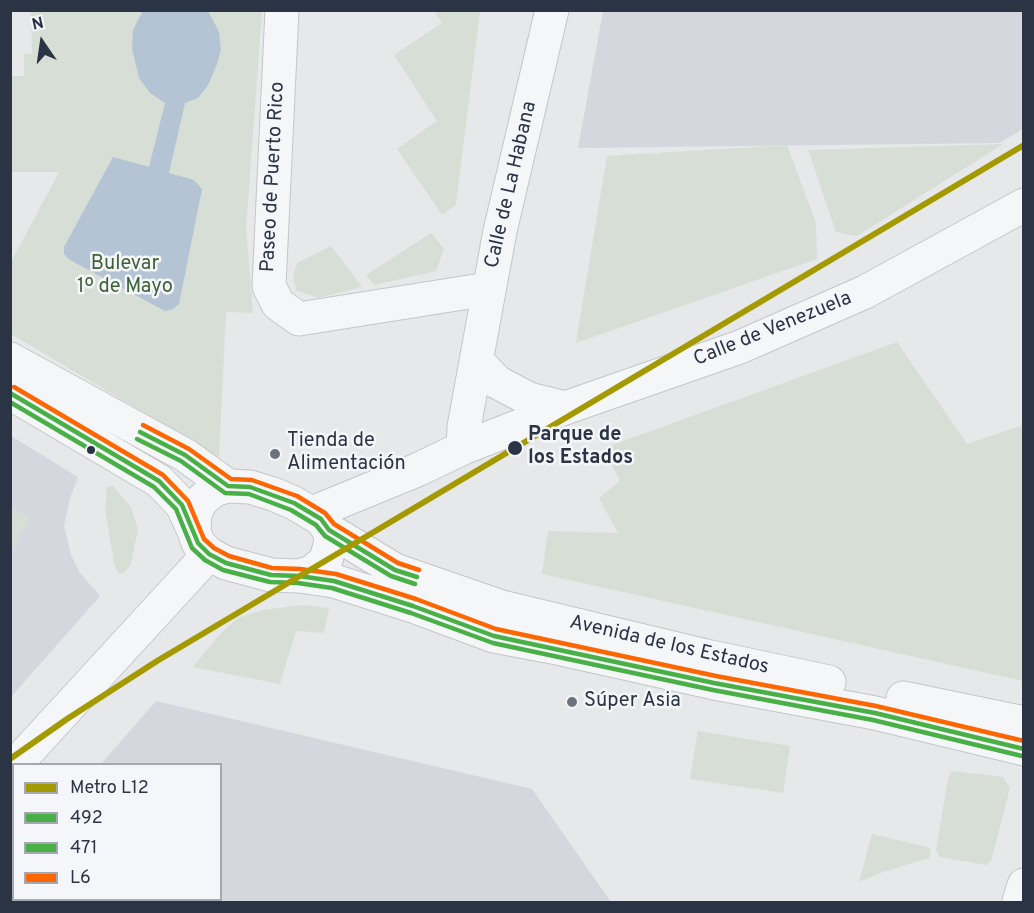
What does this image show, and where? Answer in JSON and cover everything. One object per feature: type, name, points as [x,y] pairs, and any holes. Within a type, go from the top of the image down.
[{"type":"street","name":"Paseo de Puerto Rico","points":[[282,10],[269,286],[278,304],[299,319],[488,289]]},
{"type":"street","name":"Calle de La Habana","points":[[463,448],[464,427],[488,289],[552,10]]},
{"type":"street","name":"Calle de Venezuela","points":[[320,521],[463,448],[565,408],[740,347],[865,292],[1023,205]]},
{"type":"street","points":[[10,359],[185,455],[228,486]]},
{"type":"street","points":[[476,360],[505,387],[529,399],[565,408]]},
{"type":"street","points":[[10,393],[159,481],[182,505],[202,542],[244,569],[271,575],[299,576],[312,572],[326,560],[330,540],[320,521],[273,494],[250,487],[228,486],[214,490],[202,500],[195,513],[202,542]]},
{"type":"street","name":"Avenida de los Estados","points":[[320,521],[395,570],[502,607],[706,656],[1023,723]]},
{"type":"street","points":[[17,763],[202,542]]},
{"type":"street","name":"Avenida de los Estados","points":[[299,576],[334,581],[413,606],[494,636],[552,646],[714,683],[875,713],[1023,749]]},
{"type":"street","points":[[1019,903],[1023,885]]},
{"type":"shaded area","points":[[603,11],[1023,11],[1023,129],[999,143],[578,148]]},
{"type":"shaded area","points":[[11,436],[78,477],[70,498],[64,526],[71,555],[80,573],[100,596],[11,697]]},
{"type":"shaded area","points":[[156,701],[532,789],[611,902],[68,901],[222,901],[222,763],[102,763]]},
{"type":"green space","name":"Bulevar 1º de Mayo","points":[[31,11],[262,11],[246,228],[253,313],[226,312],[219,457],[11,334],[11,262],[59,172],[11,172],[11,76],[24,76],[24,54],[32,54]]},
{"type":"green space","points":[[434,11],[480,11],[456,205],[442,215],[397,149],[437,121],[394,55],[442,23]]},
{"type":"green space","points":[[1003,144],[857,236],[836,232],[808,150]]},
{"type":"green space","points":[[787,145],[816,223],[817,259],[576,343],[607,156]]},
{"type":"green space","points":[[431,233],[444,249],[436,271],[374,285],[366,275]]},
{"type":"green space","points":[[331,246],[362,287],[318,298],[296,290],[293,276],[297,263]]},
{"type":"green space","name":"Parque de los Estados","points":[[897,342],[967,444],[1023,425],[1023,681],[542,574],[548,531],[618,533],[599,498],[620,481],[604,448]]},
{"type":"green space","points":[[113,486],[131,507],[138,529],[131,564],[124,573],[119,574],[114,563],[105,510],[107,487]]},
{"type":"green space","points":[[11,507],[30,517],[11,554]]},
{"type":"green space","points":[[303,605],[329,608],[324,633],[296,631],[280,684],[193,667],[219,635],[238,618],[263,610]]},
{"type":"green space","points":[[698,731],[790,746],[783,793],[690,779]]},
{"type":"green space","points":[[952,771],[1003,777],[1010,788],[991,861],[986,865],[940,857],[936,850],[948,778]]},
{"type":"green space","points":[[872,834],[931,848],[929,858],[859,882]]},
{"type":"water","points":[[143,10],[208,11],[219,32],[221,50],[208,85],[198,98],[185,103],[169,173],[194,180],[202,189],[179,304],[165,311],[70,260],[64,254],[64,247],[113,157],[149,167],[165,103],[150,93],[139,78],[132,49],[133,30]]},
{"type":"metro line","name":"L12","points":[[10,759],[157,661],[1024,145]]},
{"type":"transit line","name":"L6","points":[[14,387],[163,475],[188,501],[204,539],[214,548],[229,556],[272,568],[336,574],[416,599],[496,629],[716,676],[876,706],[1024,741]]},
{"type":"transit line","name":"492","points":[[10,393],[159,481],[182,505],[198,543],[209,554],[226,563],[271,575],[334,581],[413,606],[494,636],[714,683],[875,713],[1024,749]]},
{"type":"transit line","name":"471","points":[[10,402],[154,487],[176,509],[192,548],[205,560],[223,570],[270,582],[332,588],[411,613],[493,643],[713,690],[873,720],[1022,756]]},
{"type":"transit line","name":"L6","points":[[143,425],[189,449],[231,479],[252,480],[297,496],[325,513],[334,524],[398,563],[419,570]]},
{"type":"transit line","name":"492","points":[[140,432],[185,455],[228,486],[250,487],[294,503],[321,519],[329,530],[395,570],[417,577]]},
{"type":"transit line","name":"471","points":[[137,439],[181,461],[225,493],[249,494],[291,510],[316,525],[325,536],[391,576],[415,584]]},
{"type":"place","name":"Parque de los Estados","points":[[515,448]]},
{"type":"place","name":"Tienda de Alimentación","points":[[275,454]]},
{"type":"place","name":"Súper Asia","points":[[572,702]]}]
